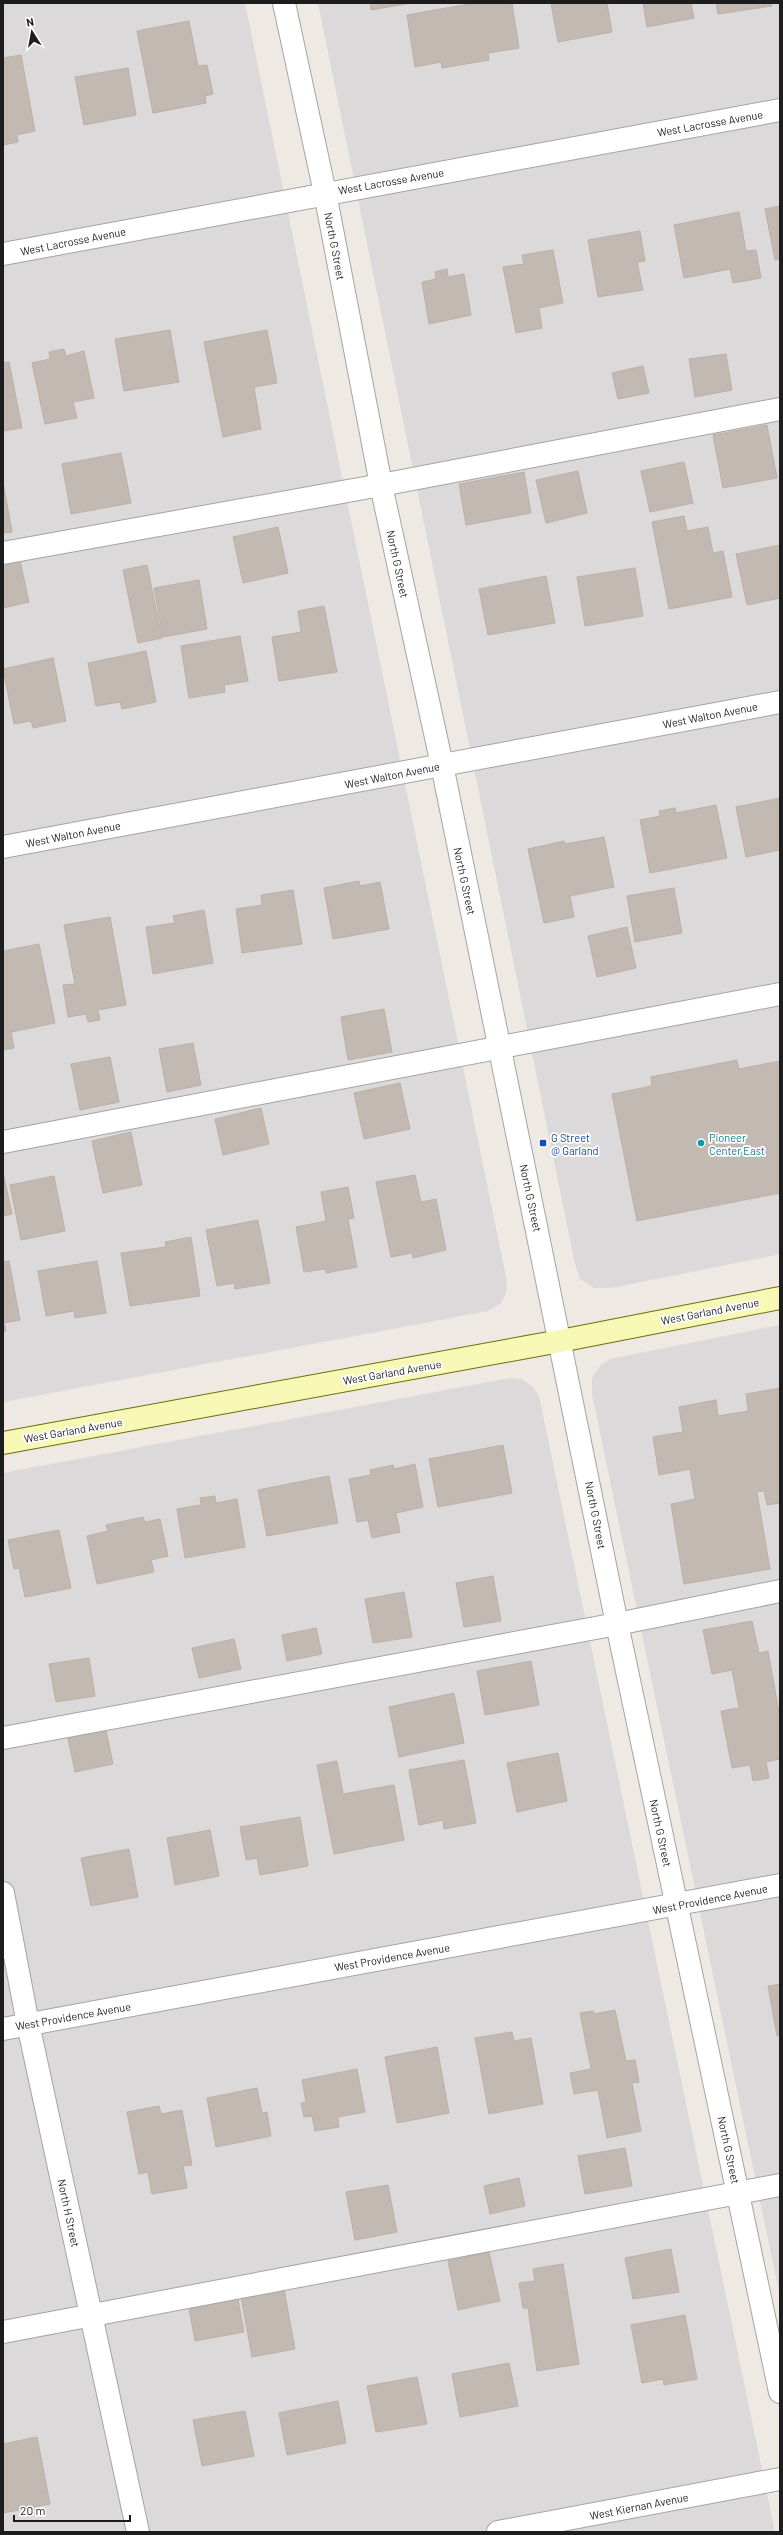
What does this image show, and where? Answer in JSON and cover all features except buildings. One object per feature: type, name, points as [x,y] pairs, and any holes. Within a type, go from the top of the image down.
[{"type":"street","name":"North G Street","points":[[284,3],[325,193],[381,485],[442,765],[676,1905],[780,2392]]},
{"type":"street","name":"West Lacrosse Avenue","points":[[3,254],[325,193],[780,110]]},
{"type":"street","points":[[3,553],[381,485],[780,409]]},
{"type":"street","name":"West Walton Avenue","points":[[3,847],[780,702]]},
{"type":"street","points":[[3,1142],[500,1046],[780,994]]},
{"type":"street","name":"West Garland Avenue","points":[[3,1443],[560,1341],[780,1298]]},
{"type":"street","points":[[3,1738],[618,1624],[780,1591]]},
{"type":"street","name":"West Providence Avenue","points":[[3,2029],[780,1885]]},
{"type":"street","name":"North H Street","points":[[3,1893],[28,2024],[138,2532]]},
{"type":"street","points":[[3,2332],[780,2185]]},
{"type":"street","name":"West Kiernan Avenue","points":[[498,2532],[780,2479]]},
{"type":"shaded area","points":[[3,3],[245,3],[507,1282],[506,1294],[500,1304],[488,1311],[3,1402]]},
{"type":"shaded area","points":[[318,3],[780,3],[780,1254],[612,1288],[594,1288],[580,1279],[575,1264]]},
{"type":"shaded area","points":[[780,1325],[780,2297],[592,1394],[592,1378],[600,1366],[610,1359]]},
{"type":"shaded area","points":[[510,1378],[522,1379],[533,1387],[539,1396],[775,2532],[3,2532],[3,1473]]},
{"type":"place","name":"G Street @ Garland","points":[[543,1143]]},
{"type":"place","name":"Pioneer Center East","points":[[701,1143]]}]
